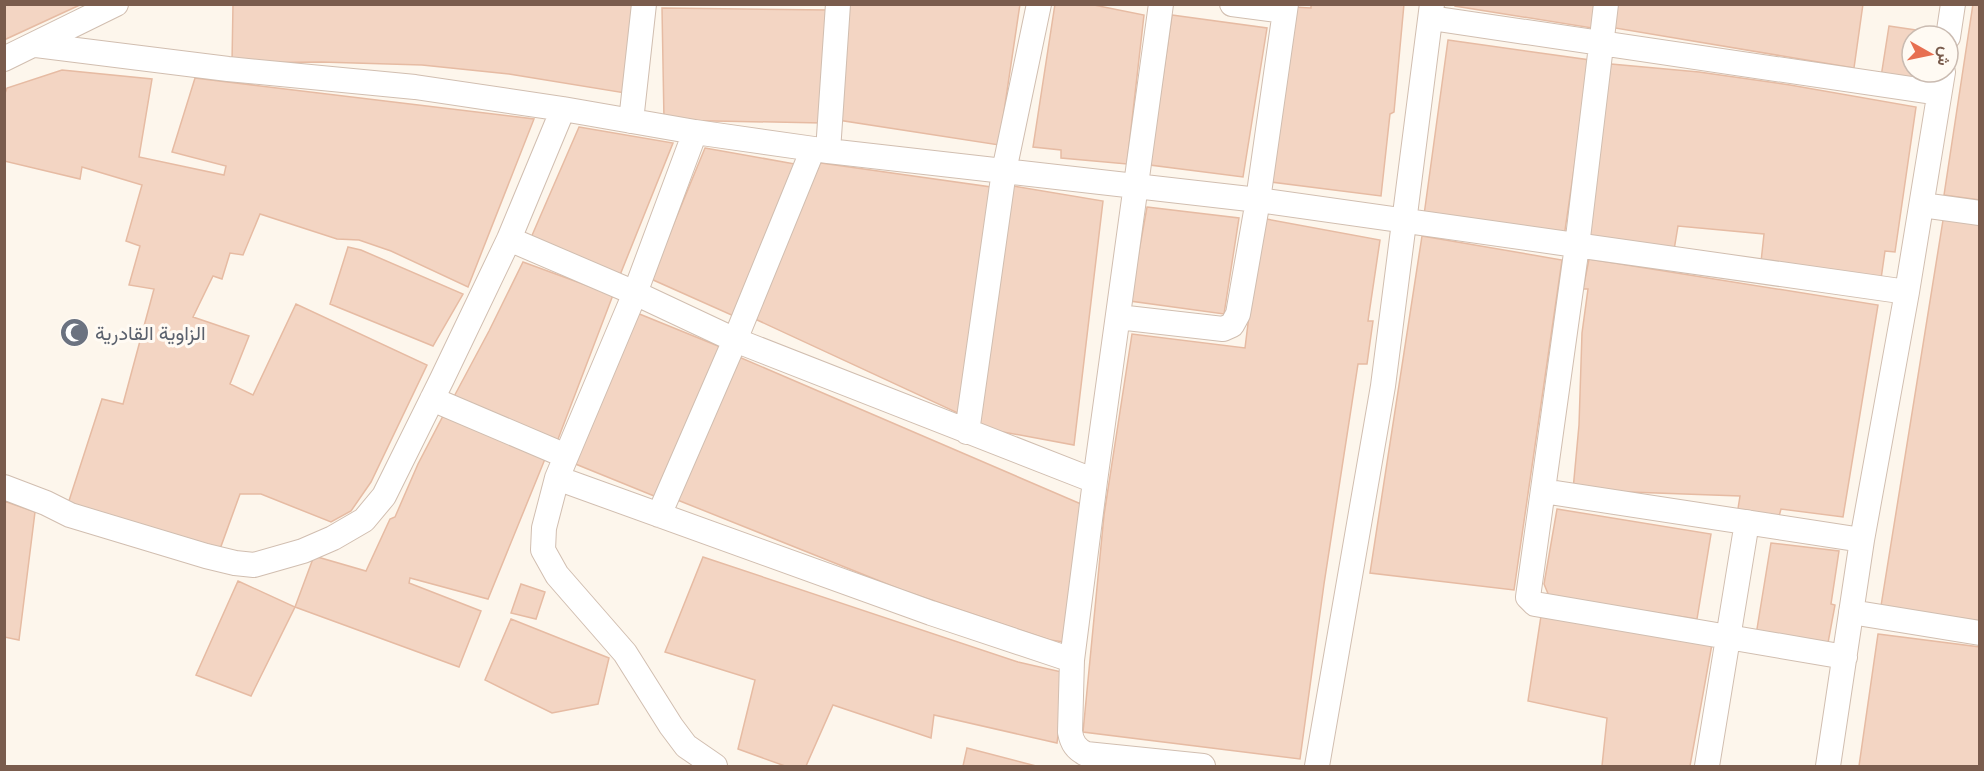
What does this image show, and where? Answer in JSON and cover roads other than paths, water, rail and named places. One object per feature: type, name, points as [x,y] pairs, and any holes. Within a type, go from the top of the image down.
[{"type":"street","points":[[4,59],[116,4]]},
{"type":"street","points":[[631,121],[644,4]]},
{"type":"street","points":[[659,515],[820,150],[838,4]]},
{"type":"street","points":[[967,432],[1004,171],[1039,4]]},
{"type":"street","points":[[1161,4],[1072,660],[1070,732],[1071,740],[1077,749],[1086,754],[1203,766]]},
{"type":"street","points":[[1118,317],[1223,329],[1232,325],[1238,314],[1258,200],[1286,8],[1232,4]]},
{"type":"street","points":[[1606,4],[1577,246],[1528,592],[1531,601],[1535,604],[1845,657]]},
{"type":"street","points":[[1950,24],[1953,4]]},
{"type":"street","points":[[1317,766],[1383,386],[1432,11],[1602,42],[1900,78]]},
{"type":"street","points":[[36,45],[228,69],[415,87],[820,150],[1258,200],[1907,292]]},
{"type":"street","points":[[1828,766],[1862,540],[1907,292],[1941,84]]},
{"type":"street","points":[[4,487],[70,515],[206,556],[254,565],[303,551],[333,538],[364,520],[384,496],[432,399],[509,239],[562,109]]},
{"type":"street","points":[[695,132],[635,293],[561,467],[544,528],[543,550],[557,575],[626,654],[665,718],[686,746],[715,766]]},
{"type":"street","points":[[1922,205],[1980,213]]},
{"type":"street","points":[[509,239],[635,293],[735,340],[1095,481]]},
{"type":"street","points":[[432,399],[561,467],[659,515],[931,613],[1072,660]]},
{"type":"street","points":[[1543,491],[1862,540]]},
{"type":"street","points":[[1707,766],[1747,522]]},
{"type":"street","points":[[1851,612],[1980,633]]},
{"type":"place","name":"الزاوية القادرية","points":[[74,333]]}]
